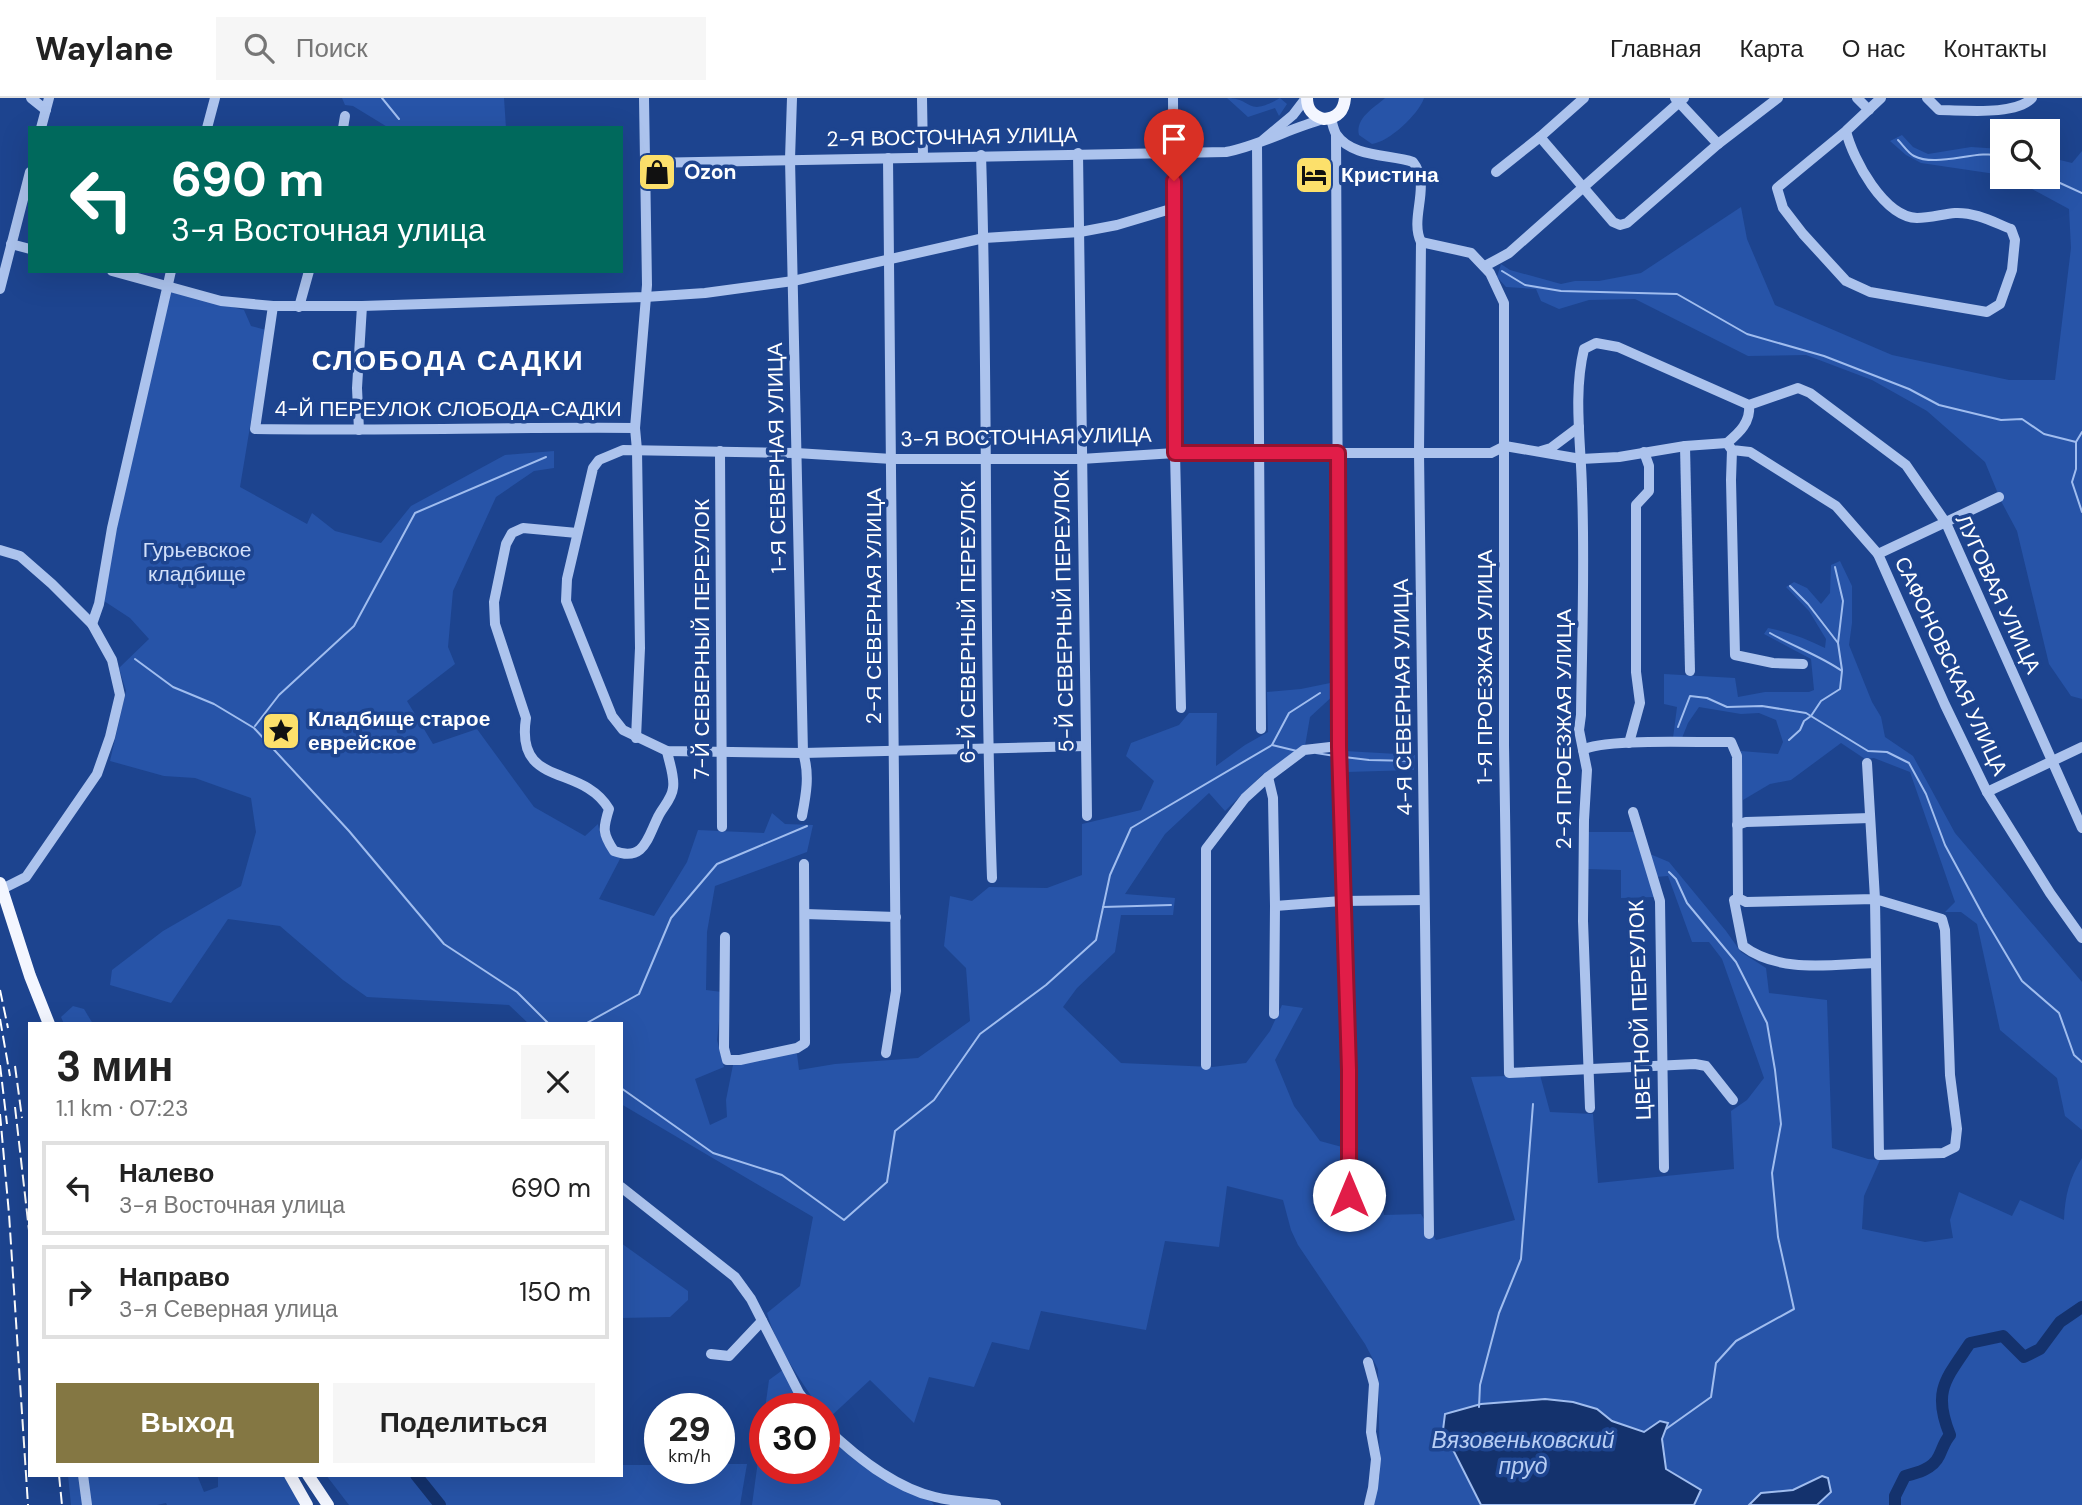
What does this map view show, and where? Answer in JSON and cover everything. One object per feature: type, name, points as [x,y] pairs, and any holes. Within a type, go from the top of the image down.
[{"type":"main road","points":[[1307,98],[1313,114],[1327,119],[1339,114],[1345,98]]},
{"type":"main road","points":[[1,886],[30,976],[48,1022]]},
{"type":"main road","points":[[309,1477],[328,1505]]},
{"type":"main road","points":[[293,1481],[309,1505]]},
{"type":"street","points":[[31,98],[46,110]]},
{"type":"street","points":[[42,126],[49,98]]},
{"type":"street","points":[[208,126],[215,98]]},
{"type":"street","points":[[644,98],[648,285],[635,428],[640,648],[636,738],[667,751],[803,753],[1086,746]]},
{"type":"street","name":"1-Я СЕВЕРНАЯ УЛИЦА","points":[[792,98],[790,159],[796,453],[803,753],[807,789],[802,816]]},
{"type":"street","points":[[922,98],[923,156]]},
{"type":"street","points":[[1173,98],[1175,453],[1181,708]]},
{"type":"street","name":"2-Я ВОСТОЧНАЯ УЛИЦА","points":[[1257,145],[1293,115],[1307,98]]},
{"type":"street","points":[[1496,172],[1584,98]]},
{"type":"street","points":[[1540,137],[1582,188],[1613,222],[1620,225],[1627,223],[1717,144],[1778,98]]},
{"type":"street","points":[[1857,98],[1869,110]]},
{"type":"street","points":[[1846,131],[1849,146],[1862,172],[1893,210],[1916,218],[1957,213],[1975,215],[2011,229],[2015,240],[2012,270],[2000,304],[1987,312],[1870,292],[1846,281],[1802,234],[1783,208],[1777,188],[1881,98]]},
{"type":"street","points":[[1927,98],[1939,110],[2004,110],[2029,102],[2032,98]]},
{"type":"street","points":[[1421,242],[1471,253],[1485,266],[1509,253],[1679,99],[1717,144]]},
{"type":"street","points":[[343,126],[345,116]]},
{"type":"street","points":[[1327,119],[1336,135],[1339,747],[1349,1070],[1349,1195]]},
{"type":"street","name":"2-Я ВОСТОЧНАЯ УЛИЦА","points":[[646,163],[1226,152],[1257,145],[1308,123],[1327,119]]},
{"type":"street","name":"4-Я СЕВЕРНАЯ УЛИЦА","points":[[1336,135],[1364,152],[1413,162],[1419,171],[1421,185],[1418,227],[1421,242],[1419,452],[1429,1234]]},
{"type":"street","points":[[1257,145],[1257,454],[1261,729]]},
{"type":"street","name":"5-Й СЕВЕРНЫЙ ПЕРЕУЛОК","points":[[1078,153],[1087,816]]},
{"type":"street","name":"6-Й СЕВЕРНЫЙ ПЕРЕУЛОК","points":[[981,155],[988,458],[987,750],[992,878]]},
{"type":"street","name":"2-Я СЕВЕРНАЯ УЛИЦА","points":[[886,1054],[896,991],[888,158]]},
{"type":"street","points":[[0,289],[28,180]]},
{"type":"street","points":[[119,273],[221,301],[273,306],[362,306],[645,297],[705,293],[793,281],[984,238],[1080,232],[1117,225],[1174,208]]},
{"type":"street","points":[[11,244],[28,248]]},
{"type":"street","name":"1-Я ПРОЕЗЖАЯ УЛИЦА","points":[[1485,266],[1497,284],[1504,303],[1504,749],[1509,1073],[1589,1067]]},
{"type":"street","points":[[92,624],[102,595],[112,528],[171,273]]},
{"type":"street","points":[[299,307],[308,273]]},
{"type":"street","name":"4-Й ПЕРЕУЛОК СЛОБОДА-САДКИ","points":[[273,306],[255,429],[635,428]]},
{"type":"street","points":[[359,430],[357,388],[362,306]]},
{"type":"street","name":"2-Я ПРОЕЗЖАЯ УЛИЦА","points":[[1590,1108],[1583,921],[1587,770],[1579,730],[1583,517],[1578,427],[1579,370],[1584,349],[1596,343],[1618,347],[1749,405]]},
{"type":"street","name":"ЛУГОВАЯ УЛИЦА","points":[[1749,405],[1798,388],[1810,393],[1906,465],[1946,523],[2082,828]]},
{"type":"street","points":[[1749,405],[1750,415],[1730,447],[1735,655],[1773,663],[1803,664]]},
{"type":"street","points":[[1540,452],[1551,448],[1578,427]]},
{"type":"street","name":"3-Я ВОСТОЧНАЯ УЛИЦА","points":[[636,738],[623,730],[612,716],[566,601],[567,579],[576,533],[593,468],[599,460],[623,450],[796,453],[892,459],[1081,458],[1175,453],[1491,453],[1505,446],[1581,459]]},
{"type":"street","points":[[1685,446],[1690,671]]},
{"type":"street","name":"САФОНОВСКАЯ УЛИЦА","points":[[1581,459],[1619,457],[1685,446],[1730,447],[1750,452],[1836,506],[1878,554],[1987,792],[2050,893],[2082,938]]},
{"type":"street","name":"7-Й СЕВЕРНЫЙ ПЕРЕУЛОК","points":[[720,451],[722,827]]},
{"type":"street","points":[[1629,743],[1640,704],[1636,672],[1635,549],[1636,505],[1650,491],[1649,466],[1644,452]]},
{"type":"street","points":[[1878,554],[1999,497]]},
{"type":"street","points":[[576,533],[523,528],[512,533],[506,544],[494,602],[495,624],[526,718],[525,749],[533,762],[603,798],[609,809],[603,827],[606,839],[614,851],[630,855],[642,849],[648,840],[674,788],[667,751]]},
{"type":"street","points":[[0,550],[20,556],[92,624],[111,660],[120,695],[110,737],[97,774],[26,877],[1,886]]},
{"type":"street","points":[[1583,750],[1591,745],[1731,742],[1737,756],[1738,898],[1734,900],[1743,946],[1755,955],[1778,963],[1875,962]]},
{"type":"street","points":[[1206,1065],[1206,849],[1245,797],[1268,777],[1304,750],[1339,747]]},
{"type":"street","points":[[1987,792],[2082,747]]},
{"type":"street","points":[[1738,898],[1746,902],[1875,899],[1942,919],[1945,930],[1950,1075],[1957,1129],[1955,1147],[1943,1153],[1880,1155],[1875,899],[1867,762]]},
{"type":"street","points":[[1268,777],[1273,798],[1274,1014]]},
{"type":"street","name":"ЦВЕТНОЙ ПЕРЕУЛОК","points":[[1633,811],[1660,901],[1664,1168]]},
{"type":"street","points":[[1737,825],[1746,822],[1870,818]]},
{"type":"street","points":[[725,937],[724,1048],[727,1060],[797,1048],[804,1043],[804,864]]},
{"type":"street","points":[[1275,906],[1342,901],[1424,900]]},
{"type":"street","points":[[805,914],[896,917]]},
{"type":"street","points":[[1589,1067],[1706,1066],[1733,1100]]},
{"type":"street","points":[[623,1189],[735,1277],[762,1321],[799,1393]]},
{"type":"street","points":[[711,1354],[729,1356],[762,1321]]},
{"type":"street","points":[[1368,1362],[1374,1384],[1371,1432],[1376,1459],[1369,1505]]},
{"type":"street","points":[[840,1441],[853,1453],[893,1479],[937,1501],[996,1505]]},
{"type":"street","points":[[83,1477],[87,1505]]},
{"type":"green space","points":[[342,98],[504,98],[506,126],[386,126],[353,106],[345,105]]},
{"type":"green space","points":[[1227,98],[1255,107],[1280,98],[1287,104],[1279,116],[1275,108],[1248,117]]},
{"type":"green space","points":[[1385,98],[1424,98],[1416,112],[1402,126],[1387,138],[1372,144],[1359,135],[1360,123],[1366,114]]},
{"type":"green space","points":[[1902,135],[1913,147],[1928,154],[1971,147],[1990,148],[1990,173],[1921,163],[1906,155],[1890,141]]},
{"type":"green space","points":[[2082,151],[2082,699],[2071,696],[2049,664],[2017,531],[1985,462],[1927,411],[1872,380],[1806,355],[1748,356],[1635,299],[1589,300],[1559,309],[1541,301],[1536,289],[1506,287],[1497,277],[1501,264],[1510,270],[1561,284],[1599,281],[1641,273],[1741,207],[1747,239],[1775,305],[1892,355],[2009,380],[2055,380],[2071,248],[2069,209],[2032,189],[2060,189],[2060,160],[2072,163]]},
{"type":"green space","name":"Гурьевское кладбище","points":[[171,292],[244,310],[251,326],[266,330],[240,487],[307,524],[312,513],[335,531],[381,543],[411,506],[505,455],[554,451],[554,468],[534,471],[496,497],[453,591],[448,647],[455,664],[407,701],[433,744],[477,729],[534,807],[585,836],[598,824],[605,844],[621,857],[599,899],[654,916],[687,862],[698,830],[764,833],[772,813],[785,824],[813,825],[807,852],[715,886],[707,932],[706,990],[722,992],[717,1040],[724,1067],[695,1079],[710,1125],[727,1117],[726,1100],[733,1065],[792,1052],[797,1054],[799,1070],[835,1064],[918,1058],[970,1021],[966,968],[944,946],[950,896],[972,901],[989,887],[1047,888],[1082,875],[1082,824],[1141,810],[1154,781],[1126,756],[1131,743],[1179,725],[1189,713],[1217,713],[1216,766],[1268,732],[1267,692],[1335,682],[1336,693],[1310,717],[1305,746],[1262,775],[1225,811],[1209,793],[1165,834],[1125,894],[1175,898],[1173,915],[1121,915],[1115,952],[1077,988],[1063,1007],[1121,1063],[1212,1067],[1246,1063],[1270,1031],[1282,1005],[1303,1008],[1275,1060],[1294,1106],[1320,1141],[1342,1147],[1343,1201],[1380,1191],[1384,1215],[1421,1214],[1436,1240],[1515,1220],[1471,1077],[1540,1075],[1550,1112],[1593,1114],[1598,1183],[1734,1169],[1731,1111],[1747,1100],[1764,1078],[1722,959],[1709,942],[1692,942],[1668,876],[1655,877],[1650,854],[1669,862],[1741,952],[1766,968],[1769,993],[1827,1000],[1832,1148],[1880,1160],[1864,1196],[1862,1229],[1925,1242],[1953,1238],[1950,1220],[1959,1192],[2012,1216],[2020,1200],[2064,1220],[2068,1188],[2082,1158],[2082,1505],[1694,1505],[1701,1490],[1666,1469],[1662,1439],[1667,1423],[1660,1421],[1644,1432],[1612,1421],[1597,1409],[1573,1402],[1443,1430],[1481,1505],[1371,1505],[1380,1475],[1378,1369],[1365,1344],[1298,1245],[1283,1200],[1227,1186],[1219,1247],[1165,1241],[1146,1330],[1041,1311],[1029,1350],[992,1342],[974,1387],[929,1377],[914,1423],[870,1380],[840,1408],[840,1393],[810,1393],[777,1339],[767,1313],[800,1286],[813,1217],[623,1105],[623,1022],[527,1022],[509,1005],[367,997],[280,926],[228,919],[171,1003],[110,985],[112,970],[163,931],[241,886],[256,832],[251,798],[195,778],[164,776],[110,761],[126,691],[119,668],[149,639],[130,618],[104,601],[114,529]]},
{"type":"green space","points":[[1840,561],[1852,586],[1849,645],[1872,702],[1881,717],[1885,737],[1913,756],[1955,833],[2082,982],[2082,1130],[2065,1116],[2057,1078],[2000,1030],[1977,924],[1961,912],[1945,912],[1955,902],[1910,772],[1874,758],[1865,759],[1841,743],[1791,780],[1770,784],[1743,800],[1741,751],[1778,754],[1783,742],[1776,720],[1759,713],[1741,714],[1699,707],[1682,738],[1673,738],[1677,707],[1664,704],[1664,674],[1735,678],[1738,697],[1765,692],[1814,690],[1811,659],[1764,634],[1768,628],[1825,648],[1826,639],[1809,611],[1786,587],[1794,582],[1807,588],[1821,604],[1830,593],[1831,565]]},
{"type":"green space","points":[[1345,751],[1415,755],[1414,770],[1346,772]]},
{"type":"green space","points":[[1588,832],[1635,832],[1655,897],[1621,898],[1621,870],[1587,869]]},
{"type":"green space","points":[[73,1006],[84,1009],[92,1022],[63,1022],[61,1017]]},
{"type":"green space","points":[[623,1244],[688,1291],[688,1300],[670,1317],[623,1318]]},
{"type":"green space","points":[[784,1369],[797,1393],[767,1393],[769,1380]]},
{"type":"green space","points":[[840,1441],[929,1498],[934,1505],[752,1505],[755,1484],[840,1484]]},
{"type":"green space","points":[[735,1464],[747,1464],[740,1505],[349,1505],[328,1477],[623,1477],[623,1465],[644,1465],[644,1484],[735,1484]]},
{"type":"green space","points":[[68,1477],[198,1477],[204,1492],[218,1487],[218,1477],[286,1477],[300,1505],[166,1503],[71,1505]]},
{"type":"water","name":"Вязовеньковский пруд","points":[[1545,1399],[1573,1402],[1597,1409],[1612,1421],[1644,1432],[1660,1421],[1668,1423],[1662,1439],[1666,1469],[1701,1490],[1694,1505],[1481,1505],[1443,1430],[1445,1414],[1481,1404]]},
{"type":"water","points":[[1822,1476],[1828,1478],[1831,1492],[1817,1505],[1749,1505],[1761,1493],[1793,1490]]},
{"type":"waterway","points":[[382,98],[399,119]]},
{"type":"waterway","points":[[1898,140],[1912,155],[1923,159],[1990,154]]},
{"type":"waterway","points":[[2060,183],[2082,193]]},
{"type":"waterway","points":[[1502,271],[1525,285],[1561,291],[1677,294],[1747,334],[1824,356],[1909,389],[1939,405],[2001,420],[2022,419],[2044,434],[2076,442]]},
{"type":"waterway","points":[[2082,432],[2076,442],[2076,469],[2072,482],[2082,512]]},
{"type":"waterway","points":[[255,726],[279,695],[354,626],[415,513],[546,457]]},
{"type":"waterway","points":[[1835,567],[1843,601],[1838,643],[1842,670]]},
{"type":"waterway","points":[[1790,586],[1808,604],[1838,643]]},
{"type":"waterway","points":[[1770,633],[1842,671],[1840,689],[1821,701],[1800,730],[1789,740]]},
{"type":"waterway","points":[[135,659],[173,687],[214,704],[254,728],[349,831],[444,944],[517,992],[547,1022]]},
{"type":"waterway","points":[[623,1089],[713,1153],[782,1175],[844,1220],[887,1182],[895,1131],[934,1100],[980,1034],[1046,985],[1096,940],[1110,875],[1131,828],[1272,745],[1289,713],[1320,693]]},
{"type":"waterway","points":[[1678,727],[1690,696],[1707,698],[1727,707],[1762,706],[1806,713],[1868,751],[1887,752],[1909,763],[1926,794],[1945,845],[1984,917],[2022,981],[2059,1013],[2074,1055],[2082,1062]]},
{"type":"waterway","points":[[1272,745],[1297,751]]},
{"type":"waterway","points":[[1316,753],[1335,756]]},
{"type":"waterway","points":[[1344,757],[1413,761]]},
{"type":"waterway","points":[[589,1022],[639,994],[671,918],[717,864],[807,826]]},
{"type":"waterway","points":[[1666,1429],[1711,1397],[1716,1363],[1736,1341],[1794,1309],[1778,1237],[1772,1173],[1781,1124],[1767,1023],[1736,962],[1687,903],[1676,879],[1669,872]]},
{"type":"waterway","points":[[1103,907],[1171,905]]},
{"type":"waterway","points":[[1479,1407],[1480,1385],[1499,1313],[1521,1259],[1533,1104]]},
{"type":"waterway","points":[[1895,1505],[1895,1496],[1905,1476],[1933,1464],[1950,1435],[1942,1407],[1944,1386],[1970,1343],[2003,1336],[2024,1357],[2040,1349],[2060,1322],[2082,1307]]},
{"type":"waterway","points":[[418,1477],[440,1505]]},
{"type":"railway","points":[[0,990],[8,1028]]},
{"type":"railway","points":[[0,1019],[10,1076]]},
{"type":"railway","points":[[0,1065],[7,1124]]},
{"type":"railway","points":[[15,1066],[22,1118]]},
{"type":"railway","points":[[15,1107],[28,1221]]},
{"type":"railway","points":[[0,1114],[28,1505]]},
{"type":"railway","points":[[59,1477],[62,1505]]},
{"type":"place","name":"Ozon","points":[[657,172]]},
{"type":"place","name":"Кристина","points":[[1314,175]]},
{"type":"place","name":"Кладбище старое еврейское","points":[[281,731]]},
{"type":"district","name":"СЛОБОДА САДКИ","points":[[448,360]]},
{"type":"route","points":[[1174,181],[1175,453],[1338,453],[1339,747],[1349,1070],[1349,1195]]}]
